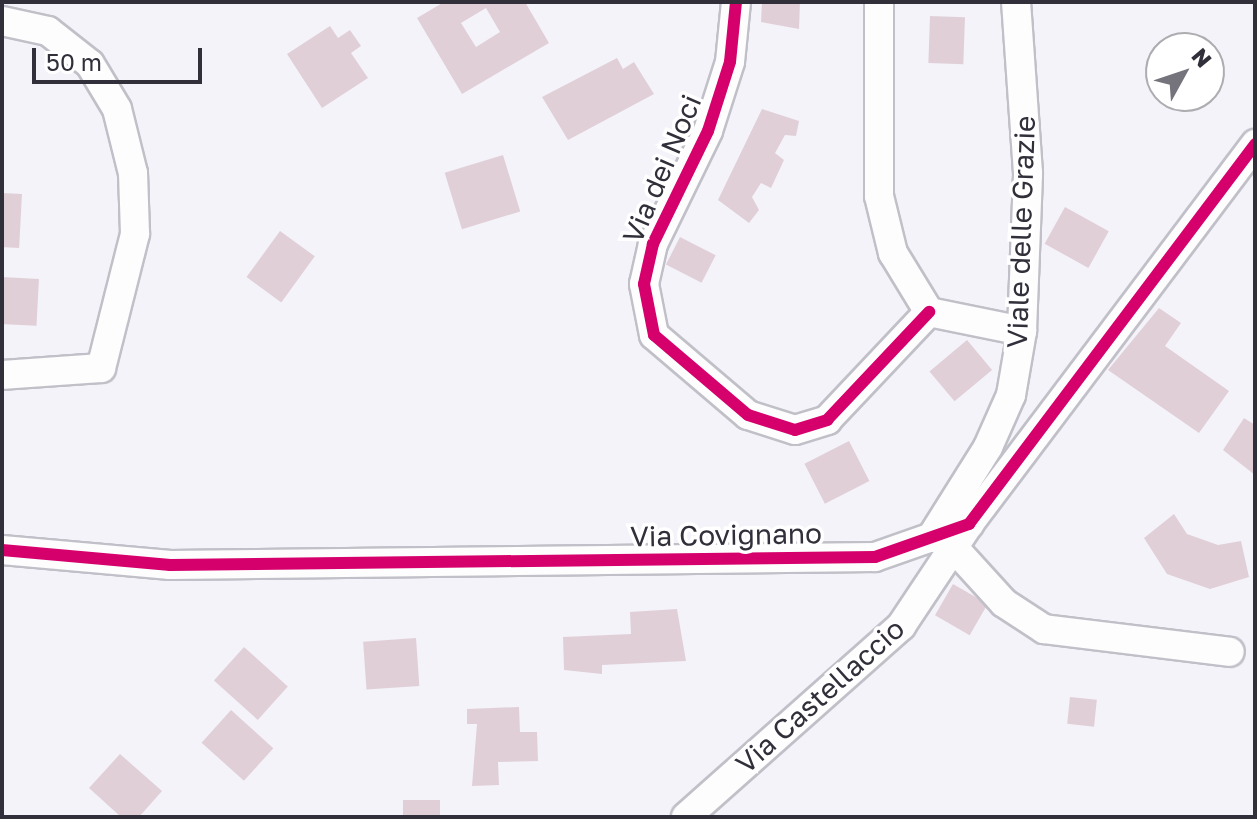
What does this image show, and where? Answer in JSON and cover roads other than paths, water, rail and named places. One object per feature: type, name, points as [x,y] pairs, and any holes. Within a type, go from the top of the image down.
[{"type":"street","name":"Via dei Noci","points":[[736,2],[730,62],[708,131],[653,244],[644,284],[654,335],[748,415],[795,430],[827,420],[929,312]]},
{"type":"street","points":[[879,2],[879,196],[893,253],[929,312],[1022,331]]},
{"type":"street","name":"Viale delle Grazie","points":[[942,543],[1011,395],[1022,331],[1028,173],[1016,2]]},
{"type":"street","points":[[2,21],[48,31],[90,64],[120,122],[133,173],[135,234],[101,368],[2,375]]},
{"type":"street","name":"Via Castellaccio","points":[[686,817],[901,626],[942,543],[969,524],[1255,144]]},
{"type":"street","points":[[942,543],[1004,603],[1044,629],[1230,652]]},
{"type":"street","name":"Via Covignano","points":[[2,550],[170,565],[875,557],[942,543]]}]
